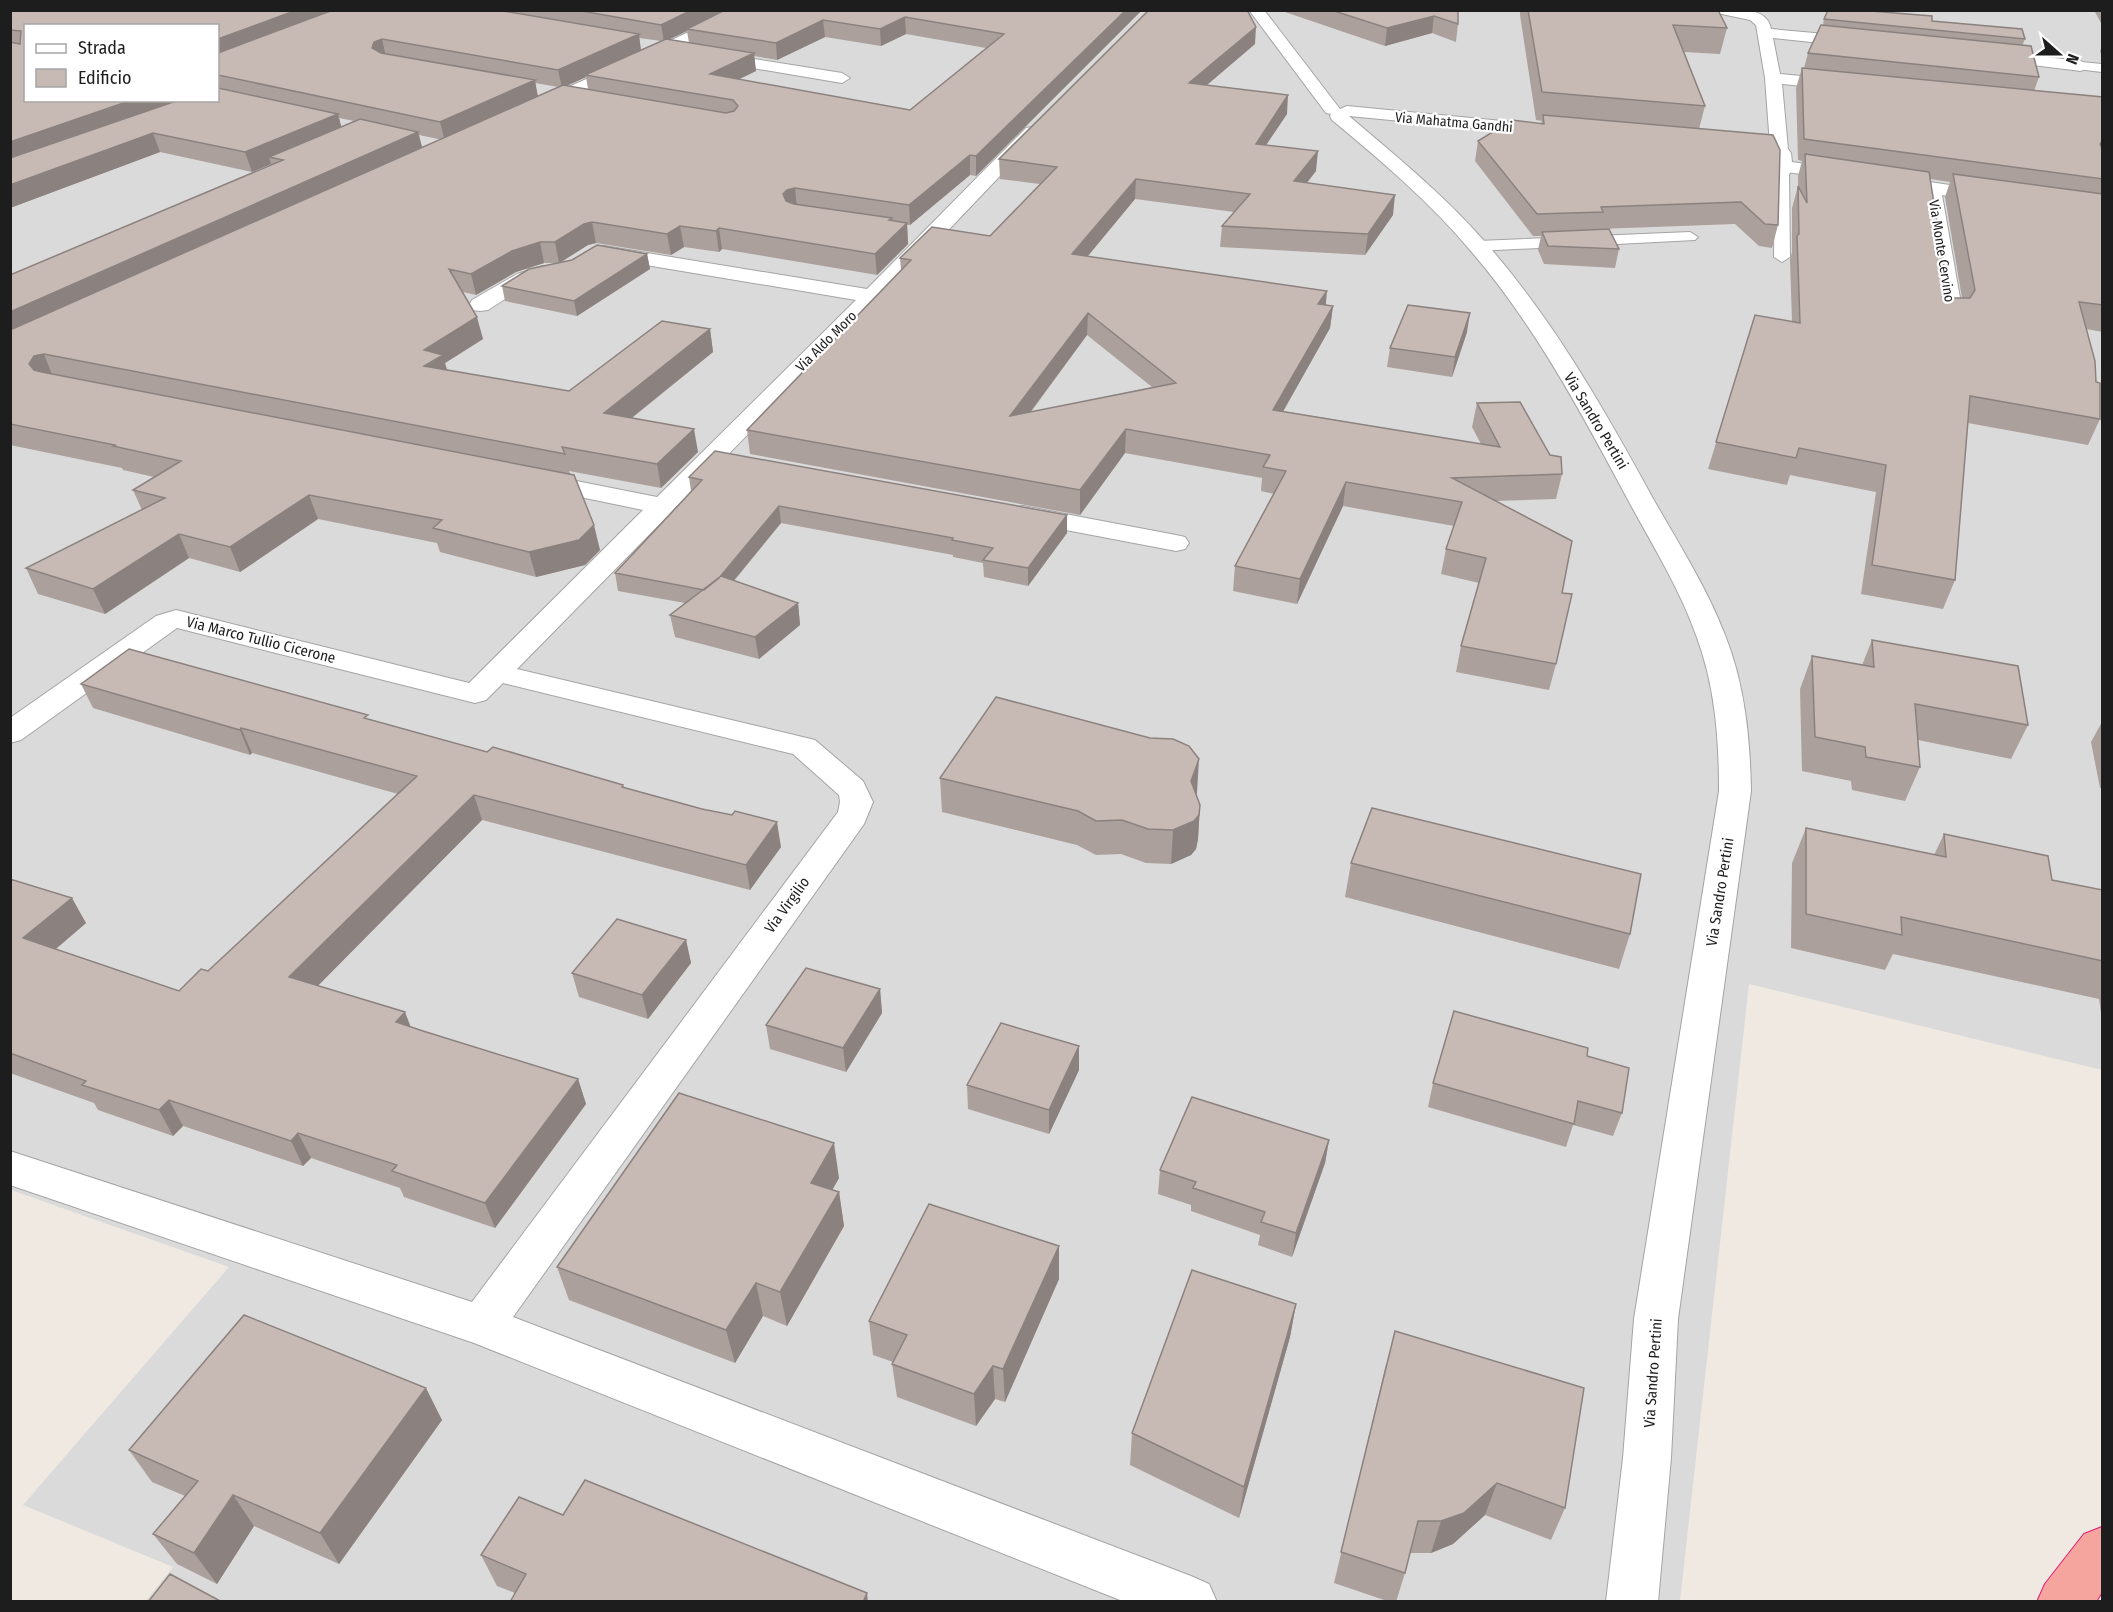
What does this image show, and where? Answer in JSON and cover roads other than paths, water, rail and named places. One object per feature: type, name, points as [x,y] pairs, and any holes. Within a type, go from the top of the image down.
[{"type":"highway","points":[[2063,1602],[2103,1552]]},
{"type":"street","points":[[532,111],[750,10]]},
{"type":"street","name":"Via Sandro Pertini","points":[[1256,10],[1346,113],[1478,246],[1534,319],[1598,421],[1701,609],[1718,656],[1730,708],[1735,752],[1735,790],[1656,1319],[1647,1458],[1632,1602]]},
{"type":"street","points":[[1722,10],[1755,17],[1763,24],[1773,78],[1783,159]]},
{"type":"street","points":[[1764,33],[1870,44]]},
{"type":"street","points":[[632,44],[842,78]]},
{"type":"street","points":[[1976,55],[2081,66]]},
{"type":"street","points":[[1773,78],[1855,87]]},
{"type":"street","points":[[530,90],[587,101]]},
{"type":"street","name":"Via Mahatma Gandhi","points":[[1346,113],[1562,131]]},
{"type":"street","name":"Via Aldo Moro","points":[[498,673],[1045,120]]},
{"type":"street","points":[[1714,144],[1932,188],[2012,198]]},
{"type":"street","name":"Via Monte Cervino","points":[[1932,188],[1952,315]]},
{"type":"street","points":[[908,233],[931,237]]},
{"type":"street","points":[[586,257],[596,251],[872,296]]},
{"type":"street","points":[[480,305],[524,278],[545,271],[556,272],[567,269]]},
{"type":"street","points":[[711,456],[746,463]]},
{"type":"street","points":[[509,476],[661,506]]},
{"type":"street","points":[[1002,511],[1176,543]]},
{"type":"street","name":"Via Marco Tullio Cicerone","points":[[10,733],[171,620],[182,620],[468,693],[475,694],[498,673]]},
{"type":"street","name":"Via Virgilio","points":[[481,1325],[852,816],[857,802],[856,795],[851,788],[808,748],[498,673]]},
{"type":"street","points":[[10,1168],[481,1325],[1191,1602]]},
{"type":"lane","points":[[2081,66],[2103,68]]},
{"type":"lane","points":[[1782,257],[1783,159]]},
{"type":"lane","points":[[1478,246],[1690,237]]}]
